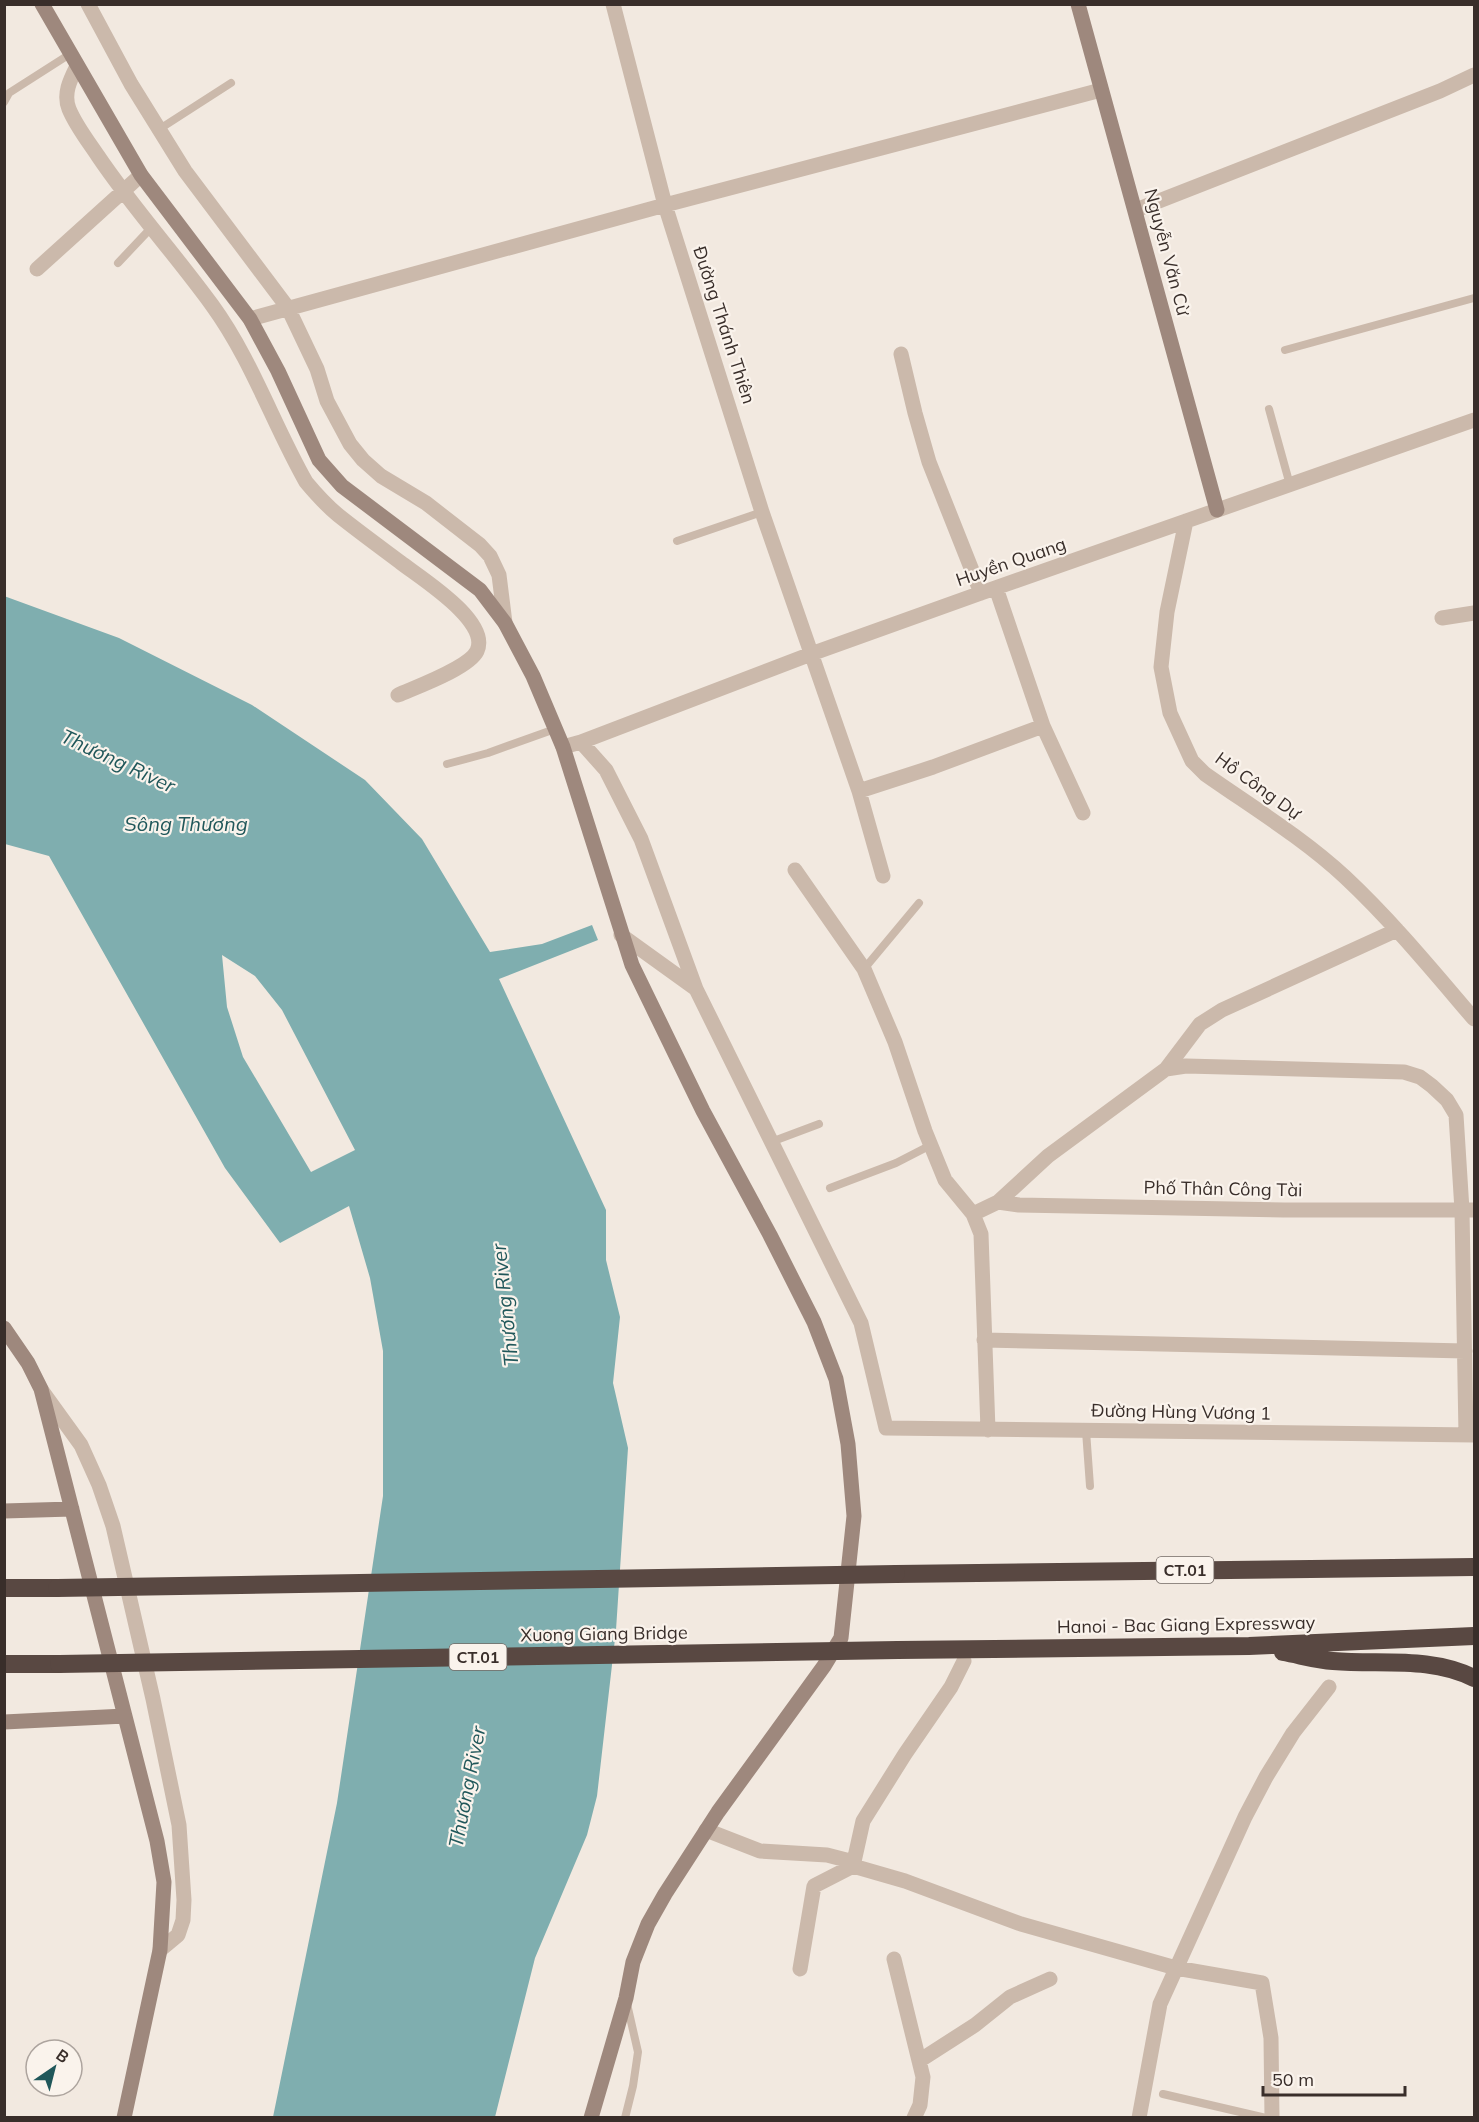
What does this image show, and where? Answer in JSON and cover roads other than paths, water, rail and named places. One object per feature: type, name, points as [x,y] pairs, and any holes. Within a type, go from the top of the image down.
[{"type":"highway","name":"CT.01","points":[[4,1588],[1474,1567]]},
{"type":"highway","name":"Hanoi - Bac Giang Expressway","points":[[898,1650],[1249,1646],[1474,1636]]},
{"type":"highway","points":[[1249,1646],[1333,1661],[1409,1661],[1462,1672],[1474,1678]]},
{"type":"highway","name":"Xuong Giang Bridge","points":[[4,1664],[898,1650]]},
{"type":"street","points":[[42,4],[141,176],[250,319],[278,371],[315,453],[328,472],[342,486],[480,590],[505,623],[532,676],[563,747],[632,965],[703,1111],[814,1322],[836,1380],[848,1444],[854,1516],[841,1638],[824,1666],[706,1830],[648,1924],[633,1962],[626,1998],[591,2118]]},
{"type":"street","points":[[88,4],[114,54],[185,171],[288,308],[317,369],[327,401],[356,452],[381,476],[426,503],[480,545],[499,575],[505,623]]},
{"type":"street","name":"Đường Thánh Thiên","points":[[613,4],[665,205],[762,512],[859,791],[883,876]]},
{"type":"street","name":"Nguyễn Văn Cừ","points":[[1078,4],[1217,510]]},
{"type":"street","points":[[73,60],[67,99],[77,124],[123,192],[211,303],[231,333],[287,447],[312,490],[339,516],[447,596],[468,619],[477,634],[479,645],[465,664],[398,695]]},
{"type":"street","points":[[1136,210],[1440,91],[1474,75]]},
{"type":"street","points":[[250,319],[665,205],[1101,90]]},
{"type":"street","points":[[38,269],[141,176]]},
{"type":"street","points":[[901,354],[929,462],[981,593]]},
{"type":"street","name":"Huyền Quang","points":[[563,747],[811,654],[1474,420]]},
{"type":"street","name":"Hồ Công Dự","points":[[1186,521],[1167,612],[1161,668],[1170,713],[1192,761],[1205,774],[1312,849],[1345,877],[1397,930],[1474,1019]]},
{"type":"street","points":[[996,588],[1043,726],[1083,813]]},
{"type":"street","points":[[1442,618],[1474,613]]},
{"type":"street","points":[[859,791],[933,767],[1043,726]]},
{"type":"street","points":[[581,742],[606,770],[641,839],[696,989],[771,1142]]},
{"type":"street","points":[[795,870],[864,969],[895,1042],[945,1180],[973,1214],[981,1234],[988,1430]]},
{"type":"street","points":[[973,1214],[998,1202],[1048,1155],[1166,1069],[1200,1024],[1222,1010],[1397,930]]},
{"type":"street","points":[[621,935],[696,989]]},
{"type":"street","points":[[1166,1069],[1186,1066],[1404,1072],[1420,1077],[1446,1100],[1456,1115],[1468,1210],[1465,1351],[1470,1435]]},
{"type":"street","name":"Đường Hùng Vương 1","points":[[771,1142],[861,1323],[887,1428],[1470,1435]]},
{"type":"street","name":"Phố Thân Công Tài","points":[[998,1202],[1018,1205],[1226,1209],[1468,1210]]},
{"type":"street","points":[[4,1328],[28,1363],[41,1389],[81,1444],[99,1485],[113,1527],[153,1699],[179,1825],[184,1900],[183,1920],[178,1935],[160,1950]]},
{"type":"street","points":[[984,1340],[1465,1351]]},
{"type":"street","points":[[41,1389],[157,1841],[164,1882],[164,1917],[160,1950],[124,2118]]},
{"type":"street","points":[[4,1511],[72,1509]]},
{"type":"street","points":[[800,1969],[814,1886],[854,1864],[863,1821],[951,1687],[964,1661]]},
{"type":"street","points":[[1139,2118],[1160,2004],[1245,1817],[1266,1777],[1293,1733],[1329,1687]]},
{"type":"street","points":[[4,1722],[125,1716]]},
{"type":"street","points":[[706,1830],[760,1851],[827,1856],[905,1881],[1021,1924],[1176,1968],[1262,1983],[1271,2038],[1272,2118]]},
{"type":"street","points":[[894,1959],[923,2077],[920,2105],[914,2118]]},
{"type":"street","points":[[919,2061],[975,2025],[1010,1997],[1050,1979]]},
{"type":"lane","points":[[4,102],[9,93],[73,60]]},
{"type":"lane","points":[[158,129],[231,83]]},
{"type":"lane","points":[[118,263],[151,228]]},
{"type":"lane","points":[[1285,351],[1474,298]]},
{"type":"lane","points":[[1269,409],[1290,484]]},
{"type":"lane","points":[[677,541],[762,512]]},
{"type":"lane","points":[[447,764],[488,753],[555,729]]},
{"type":"lane","points":[[864,969],[919,903]]},
{"type":"lane","points":[[771,1142],[819,1124]]},
{"type":"lane","points":[[830,1188],[896,1163],[931,1145]]},
{"type":"lane","points":[[1086,1431],[1090,1486]]},
{"type":"lane","points":[[625,2118],[638,2052],[626,1998]]},
{"type":"lane","points":[[1163,2094],[1266,2118]]},
{"type":"water","name":"Sông Thương","points":[[4,596],[119,638],[252,705],[365,780],[422,839],[490,952],[542,944],[592,925],[598,940],[499,979],[606,1210],[606,1260],[620,1317],[613,1383],[628,1448],[616,1630],[597,1796],[587,1835],[535,1958],[495,2117],[273,2117],[337,1803],[383,1496],[383,1351],[370,1278],[349,1206],[280,1243],[225,1168],[49,856],[5,844]],"holes":[[[222,955],[255,976],[282,1010],[355,1150],[311,1172],[243,1057],[227,1007]]]},
{"type":"water label","name":"Thương River","points":[[118,761]]},
{"type":"water label","name":"Thương River","points":[[505,1305]]},
{"type":"water label","name":"Thương River","points":[[467,1787]]}]
